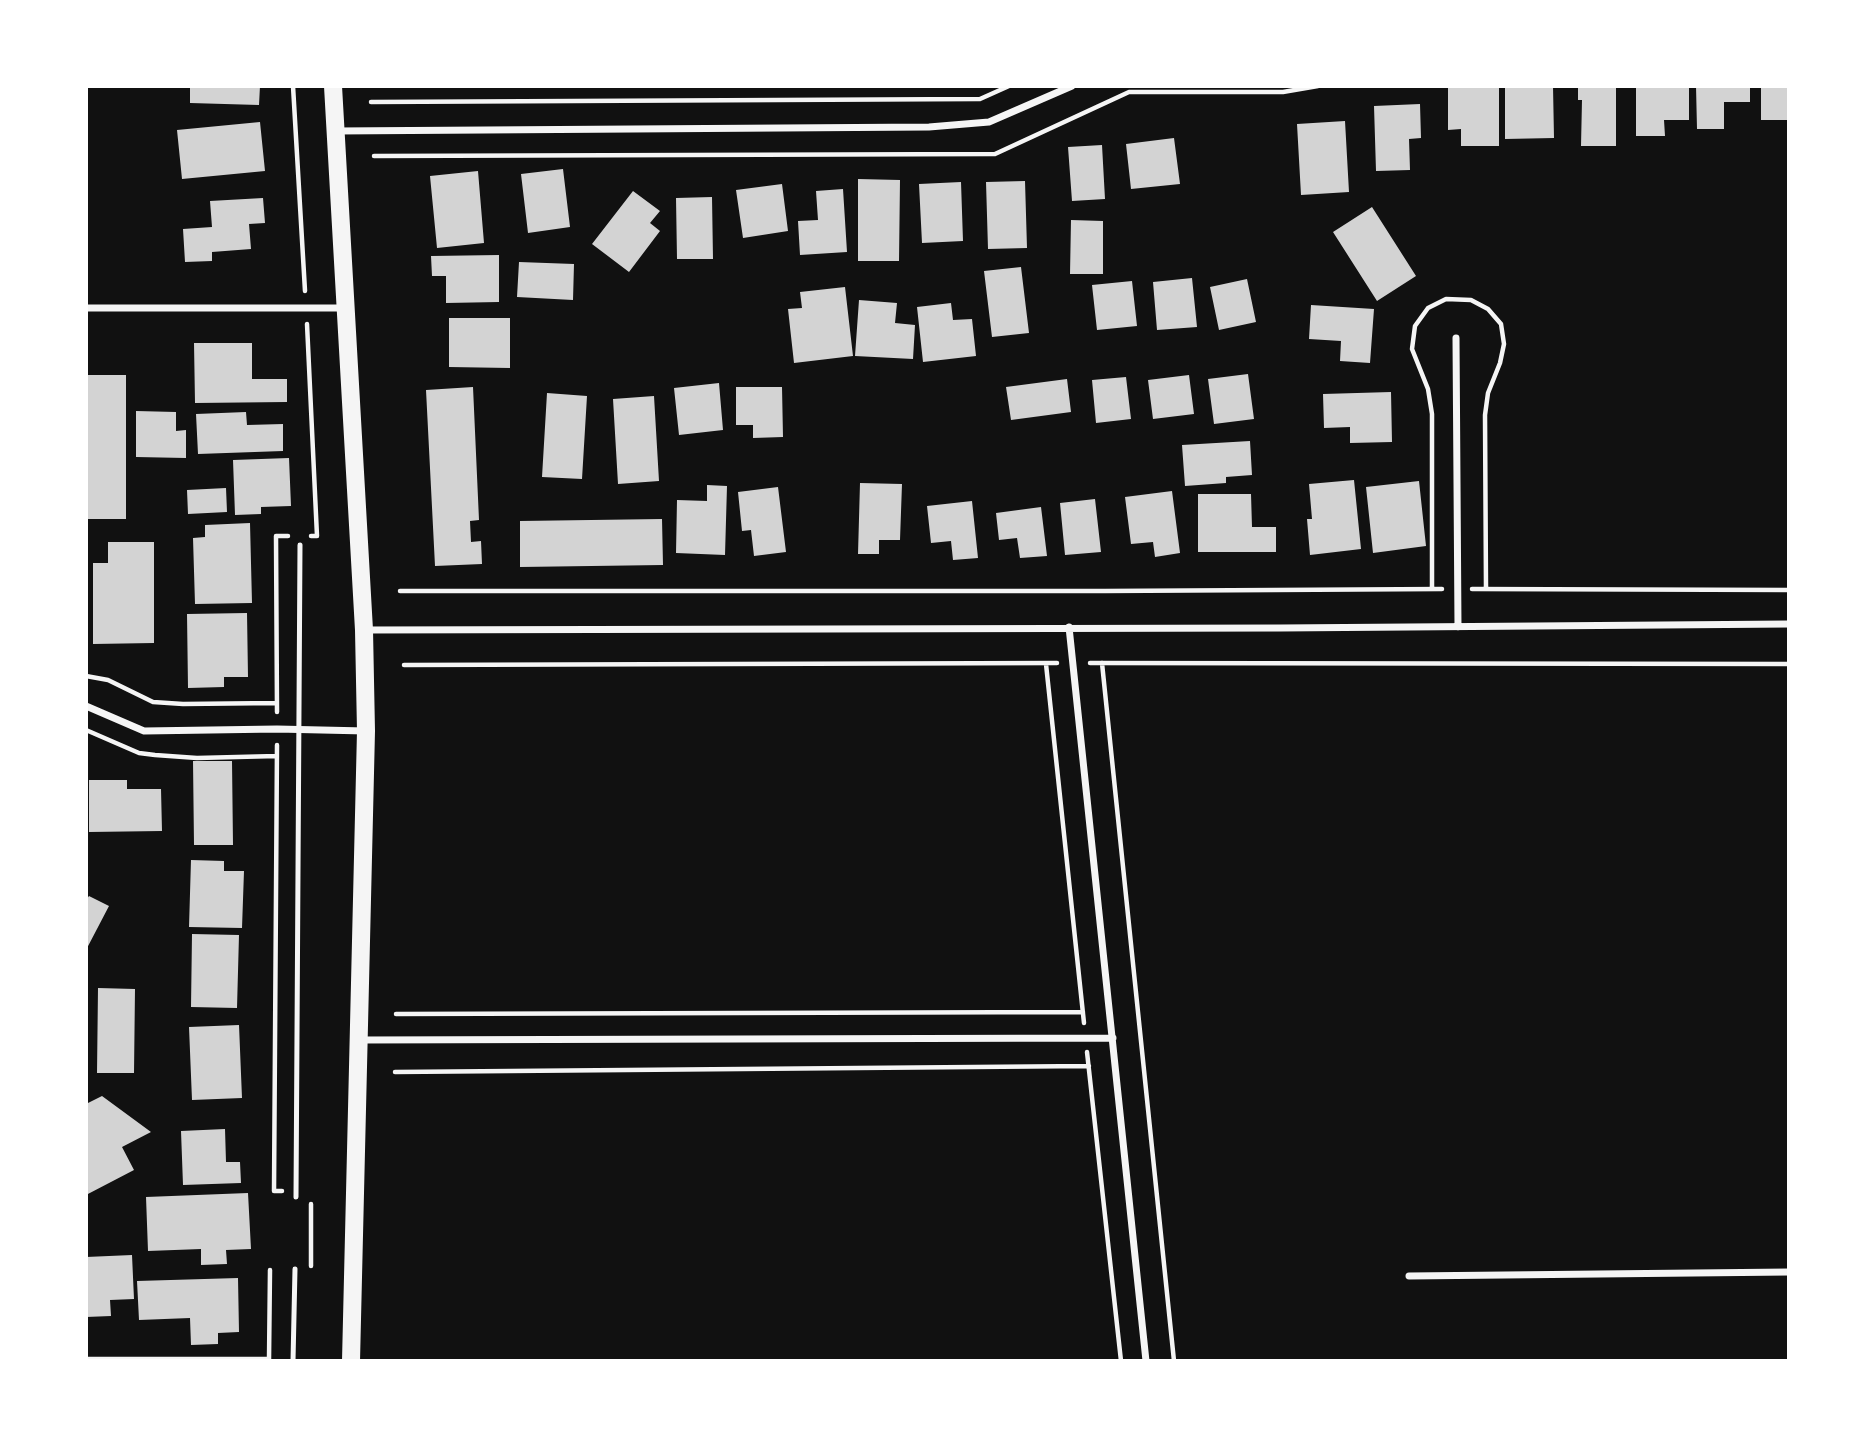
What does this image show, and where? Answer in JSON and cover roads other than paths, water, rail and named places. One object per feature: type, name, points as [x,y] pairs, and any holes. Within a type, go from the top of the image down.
[{"type":"main road","points":[[333,86],[364,630],[366,731],[351,1361]]},
{"type":"street","points":[[336,131],[929,127],[989,122],[1072,86]]},
{"type":"street","points":[[86,308],[345,308]]},
{"type":"street","points":[[1456,338],[1458,626]]},
{"type":"street","points":[[364,630],[1789,624]]},
{"type":"street","points":[[1069,627],[1146,1361]]},
{"type":"street","points":[[86,706],[144,731],[366,731]]},
{"type":"street","points":[[359,1040],[1113,1038]]},
{"type":"street","points":[[1409,1276],[1789,1272]]},
{"type":"lane","points":[[296,1197],[300,545]]},
{"type":"lane","points":[[293,1361],[295,1269]]}]
